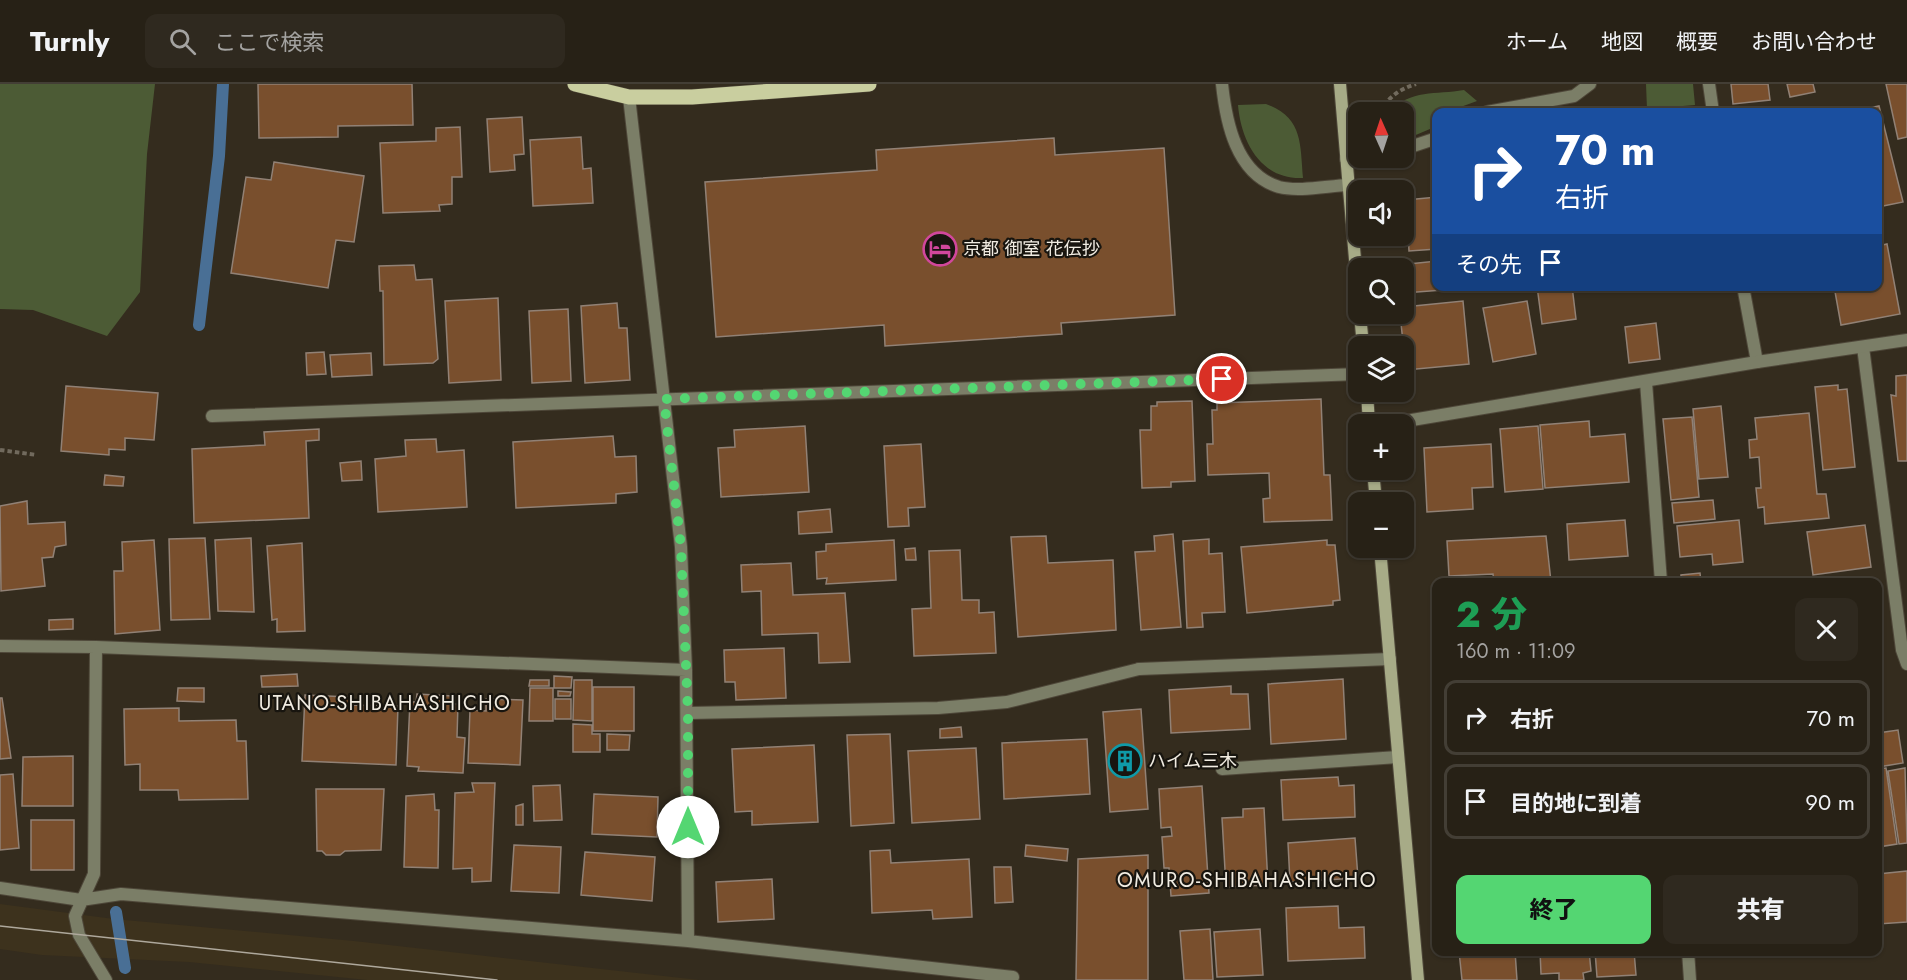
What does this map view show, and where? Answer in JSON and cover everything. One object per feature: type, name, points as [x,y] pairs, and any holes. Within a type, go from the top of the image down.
[{"type":"main road","points":[[575,84],[629,97],[692,97],[869,84]]},
{"type":"street","points":[[1222,84],[1237,151],[1257,175],[1279,187],[1348,185],[1340,84]]},
{"type":"street","points":[[1509,108],[1574,96],[1590,84]]},
{"type":"street","points":[[1708,84],[1712,108]]},
{"type":"street","points":[[629,97],[681,547],[688,713],[688,941]]},
{"type":"street","points":[[1414,146],[1432,140]]},
{"type":"street","points":[[1744,291],[1756,362]]},
{"type":"street","points":[[1414,420],[1756,362],[1907,340]]},
{"type":"street","points":[[1863,347],[1902,650],[1907,664]]},
{"type":"street","points":[[212,416],[1348,374]]},
{"type":"street","points":[[1646,382],[1661,578]]},
{"type":"street","points":[[1381,558],[1418,980]]},
{"type":"street","points":[[0,646],[96,647],[686,670]]},
{"type":"street","points":[[96,647],[94,874],[75,916],[78,935],[106,980],[111,980]]},
{"type":"street","points":[[688,713],[938,708],[1007,702],[1139,669],[1390,659]]},
{"type":"street","points":[[1222,769],[1398,756]]},
{"type":"street","points":[[0,888],[81,900],[121,894],[688,941],[1013,977]]},
{"type":"street","points":[[1688,956],[1690,980]]},
{"type":"path","points":[[1386,102],[1401,89],[1416,84]]},
{"type":"path","points":[[0,450],[37,455]]},
{"type":"shaded area","points":[[0,904],[114,919],[354,941],[699,980],[367,980],[189,962],[42,955],[0,949]]},
{"type":"green space","points":[[0,84],[155,84],[147,154],[140,292],[107,336],[33,310],[0,309]]},
{"type":"green space","points":[[1646,84],[1693,84],[1695,105],[1647,108]]},
{"type":"green space","points":[[1464,90],[1477,101],[1458,108],[1432,108],[1432,128],[1414,136],[1414,102],[1403,102],[1415,96]]},
{"type":"green space","points":[[1266,104],[1278,110],[1293,124],[1300,143],[1303,178],[1276,173],[1265,166],[1249,145],[1238,105]]},
{"type":"building","points":[[258,84],[412,84],[413,125],[338,126],[338,137],[259,138]]},
{"type":"building","points":[[1731,84],[1768,84],[1770,100],[1733,104]]},
{"type":"building","points":[[1787,84],[1813,84],[1815,92],[1790,97]]},
{"type":"building","points":[[1886,84],[1907,84],[1907,137],[1898,139]]},
{"type":"building","points":[[522,117],[524,154],[514,155],[515,170],[490,172],[487,119]]},
{"type":"building","points":[[1882,118],[1903,202],[1882,206]]},
{"type":"building","points":[[460,127],[462,177],[452,177],[452,204],[439,205],[440,211],[383,213],[380,143],[436,141],[436,128]]},
{"type":"building","points":[[581,137],[583,169],[591,168],[593,203],[533,206],[530,140]]},
{"type":"building","name":"京都 御室 花伝抄","points":[[1054,138],[1055,155],[1164,148],[1175,315],[1061,323],[1062,334],[885,346],[884,325],[716,337],[705,182],[877,170],[876,150]]},
{"type":"building","points":[[274,162],[364,176],[354,242],[336,240],[328,288],[231,273],[246,177],[271,180]]},
{"type":"building","points":[[1432,197],[1432,249],[1409,251],[1409,246],[1414,246],[1414,199]]},
{"type":"building","points":[[1887,244],[1900,314],[1841,325],[1835,291],[1882,291],[1882,245]]},
{"type":"building","points":[[1432,262],[1432,291],[1414,292],[1414,263]]},
{"type":"building","points":[[414,265],[416,280],[432,279],[438,359],[433,363],[384,365],[383,291],[380,291],[379,266]]},
{"type":"building","points":[[1538,291],[1573,291],[1576,319],[1542,324]]},
{"type":"building","points":[[498,298],[501,380],[449,383],[445,301]]},
{"type":"building","points":[[1463,301],[1469,364],[1414,369],[1414,336],[1402,336],[1401,324],[1414,324],[1414,306]]},
{"type":"building","points":[[1527,301],[1536,354],[1493,362],[1483,308]]},
{"type":"building","points":[[617,303],[619,328],[627,328],[630,380],[585,383],[581,306]]},
{"type":"building","points":[[568,309],[571,381],[532,383],[529,311]]},
{"type":"building","points":[[1656,323],[1660,359],[1629,363],[1625,327]]},
{"type":"building","points":[[324,352],[326,374],[307,375],[306,353]]},
{"type":"building","points":[[371,353],[372,375],[332,377],[330,355]]},
{"type":"building","points":[[1907,375],[1907,461],[1898,461],[1891,395],[1896,396],[1896,376]]},
{"type":"building","points":[[1838,385],[1838,390],[1847,389],[1855,467],[1823,470],[1815,387]]},
{"type":"building","points":[[66,386],[158,393],[154,440],[125,438],[125,450],[109,449],[109,455],[61,451]]},
{"type":"building","points":[[1321,399],[1324,475],[1330,475],[1332,520],[1264,522],[1263,499],[1270,498],[1269,473],[1208,475],[1207,444],[1213,444],[1212,410],[1217,410],[1217,403]]},
{"type":"building","points":[[1192,401],[1195,481],[1171,482],[1171,487],[1142,488],[1140,430],[1151,430],[1151,406],[1157,406],[1157,402]]},
{"type":"building","points":[[1721,406],[1728,477],[1699,479],[1693,409]]},
{"type":"building","points":[[1809,413],[1817,494],[1826,494],[1829,518],[1765,524],[1764,507],[1758,508],[1756,488],[1761,488],[1759,457],[1750,458],[1749,440],[1757,439],[1755,418]]},
{"type":"building","points":[[1692,417],[1699,497],[1671,500],[1663,419]]},
{"type":"building","points":[[1589,421],[1590,437],[1625,434],[1629,482],[1545,488],[1540,425]]},
{"type":"building","points":[[805,426],[809,492],[721,497],[718,448],[735,447],[734,430]]},
{"type":"building","points":[[1538,426],[1543,489],[1505,492],[1500,429]]},
{"type":"building","points":[[319,429],[319,440],[306,441],[309,518],[194,523],[192,449],[265,445],[264,432]]},
{"type":"building","points":[[613,436],[615,457],[636,456],[637,492],[616,494],[616,503],[516,508],[513,442]]},
{"type":"building","points":[[436,439],[437,452],[464,450],[467,507],[378,512],[375,459],[406,456],[405,440]]},
{"type":"building","points":[[921,444],[925,507],[908,508],[909,526],[888,527],[884,446]]},
{"type":"building","points":[[1491,444],[1493,487],[1472,488],[1473,509],[1427,512],[1424,448]]},
{"type":"building","points":[[361,461],[362,480],[342,481],[340,463]]},
{"type":"building","points":[[105,475],[124,477],[123,486],[104,485]]},
{"type":"building","points":[[1713,500],[1715,519],[1674,523],[1672,503]]},
{"type":"building","points":[[27,501],[28,524],[65,522],[66,545],[55,547],[53,557],[42,558],[45,586],[1,591],[0,506]]},
{"type":"building","points":[[830,509],[832,532],[799,534],[798,512]]},
{"type":"building","points":[[1625,520],[1628,556],[1569,560],[1567,524]]},
{"type":"building","points":[[1739,520],[1743,562],[1713,565],[1712,554],[1680,557],[1677,526]]},
{"type":"building","points":[[1865,525],[1871,567],[1813,575],[1807,532]]},
{"type":"building","points":[[1173,534],[1181,627],[1141,630],[1135,552],[1155,551],[1154,536]]},
{"type":"building","points":[[1046,536],[1048,563],[1113,560],[1116,630],[1018,637],[1011,537]]},
{"type":"building","points":[[1546,536],[1551,578],[1494,578],[1493,574],[1449,576],[1447,541]]},
{"type":"building","points":[[205,538],[210,619],[171,620],[169,539]]},
{"type":"building","points":[[251,538],[254,612],[218,611],[215,540]]},
{"type":"building","points":[[1209,539],[1209,554],[1222,553],[1225,612],[1202,613],[1203,627],[1187,628],[1183,541]]},
{"type":"building","points":[[154,540],[160,630],[115,634],[114,571],[123,571],[122,542]]},
{"type":"building","points":[[894,540],[896,580],[826,584],[827,578],[817,579],[816,552],[826,551],[826,544]]},
{"type":"building","points":[[1327,540],[1327,545],[1335,545],[1340,600],[1333,601],[1333,605],[1247,613],[1241,547]]},
{"type":"building","points":[[302,543],[305,631],[277,632],[277,619],[272,620],[267,546]]},
{"type":"building","points":[[915,548],[916,560],[906,560],[905,549]]},
{"type":"building","points":[[960,550],[962,600],[979,600],[979,613],[994,612],[996,653],[914,656],[912,609],[931,608],[929,551]]},
{"type":"building","points":[[791,563],[793,595],[845,593],[850,662],[819,663],[818,633],[762,635],[761,591],[742,592],[741,565]]},
{"type":"building","points":[[1700,573],[1701,578],[1681,578],[1681,575]]},
{"type":"building","points":[[73,619],[73,629],[49,630],[49,620]]},
{"type":"building","points":[[784,648],[786,698],[736,700],[735,682],[725,682],[724,650]]},
{"type":"building","points":[[297,674],[298,686],[262,687],[261,676]]},
{"type":"building","points":[[554,676],[572,677],[571,688],[554,688]]},
{"type":"building","points":[[1343,679],[1346,739],[1271,744],[1268,684]]},
{"type":"building","points":[[530,680],[549,680],[549,686],[529,686]]},
{"type":"building","points":[[574,680],[592,680],[592,721],[573,720]]},
{"type":"building","points":[[1231,686],[1231,694],[1248,694],[1250,729],[1171,733],[1169,690]]},
{"type":"building","points":[[593,687],[634,687],[634,731],[593,731]]},
{"type":"building","points":[[178,688],[204,688],[204,702],[177,701]]},
{"type":"building","points":[[530,688],[553,688],[553,721],[529,721]]},
{"type":"building","points":[[558,691],[571,692],[570,696],[558,696]]},
{"type":"building","points":[[417,694],[452,696],[452,704],[458,704],[457,737],[465,738],[463,773],[418,771],[419,767],[407,766],[410,702],[416,702]]},
{"type":"building","points":[[305,695],[349,697],[349,705],[398,706],[396,765],[302,761]]},
{"type":"building","points":[[0,698],[2,698],[11,758],[0,759]]},
{"type":"building","points":[[486,699],[523,700],[520,765],[468,763],[470,710],[486,711]]},
{"type":"building","points":[[555,699],[571,699],[571,719],[555,719]]},
{"type":"building","points":[[179,708],[179,721],[236,720],[237,741],[246,741],[248,799],[179,800],[178,790],[140,790],[140,764],[125,765],[124,709]]},
{"type":"building","name":"ハイム三木","points":[[1141,709],[1148,809],[1110,812],[1103,712]]},
{"type":"building","points":[[573,724],[592,725],[592,734],[600,734],[600,752],[573,752]]},
{"type":"building","points":[[961,727],[962,737],[940,738],[940,729]]},
{"type":"building","points":[[1898,730],[1903,763],[1882,766],[1882,732]]},
{"type":"building","points":[[607,734],[630,735],[629,750],[607,750]]},
{"type":"building","points":[[890,734],[894,823],[851,826],[847,735]]},
{"type":"building","points":[[1087,739],[1090,794],[1004,799],[1002,743]]},
{"type":"building","points":[[814,745],[818,822],[752,825],[752,811],[735,812],[732,749]]},
{"type":"building","points":[[976,748],[980,819],[912,823],[908,751]]},
{"type":"building","points":[[73,756],[73,806],[22,806],[23,757]]},
{"type":"building","points":[[1882,768],[1886,768],[1897,844],[1882,846]]},
{"type":"building","points":[[1905,768],[1907,843],[1899,844],[1888,771]]},
{"type":"building","points":[[13,774],[19,848],[0,850],[0,775]]},
{"type":"building","points":[[1338,777],[1339,786],[1354,785],[1355,817],[1283,820],[1281,780]]},
{"type":"building","points":[[472,783],[495,783],[491,881],[472,882],[472,868],[453,869],[455,793],[474,792]]},
{"type":"building","points":[[560,785],[562,820],[534,821],[533,786]]},
{"type":"building","points":[[1202,786],[1209,893],[1171,896],[1169,868],[1164,868],[1162,837],[1172,836],[1171,827],[1161,828],[1159,789]]},
{"type":"building","points":[[316,789],[384,789],[381,850],[345,851],[340,855],[326,855],[322,851],[317,851]]},
{"type":"building","points":[[434,794],[435,810],[439,810],[438,868],[404,867],[406,796]]},
{"type":"building","points":[[594,794],[658,797],[657,837],[592,834]]},
{"type":"building","points":[[523,804],[523,825],[516,825],[516,806]]},
{"type":"building","points":[[1264,808],[1268,885],[1226,887],[1222,818],[1243,817],[1243,809]]},
{"type":"building","points":[[31,820],[74,820],[74,870],[31,870]]},
{"type":"building","points":[[1355,838],[1358,878],[1290,882],[1288,843]]},
{"type":"building","points":[[514,845],[561,847],[559,893],[511,891]]},
{"type":"building","points":[[1026,845],[1068,849],[1067,861],[1025,856]]},
{"type":"building","points":[[890,850],[891,863],[969,859],[972,917],[933,919],[932,910],[872,913],[870,851]]},
{"type":"building","points":[[585,852],[655,857],[652,901],[581,895]]},
{"type":"building","points":[[1148,855],[1148,980],[1076,980],[1078,859]]},
{"type":"building","points":[[994,867],[1011,867],[1013,902],[995,903]]},
{"type":"building","points":[[1907,871],[1907,922],[1882,924],[1882,874]]},
{"type":"building","points":[[772,879],[774,919],[718,922],[716,882]]},
{"type":"building","points":[[1338,906],[1339,928],[1364,927],[1365,958],[1288,961],[1286,908]]},
{"type":"building","points":[[1210,929],[1213,980],[1184,980],[1180,931]]},
{"type":"building","points":[[1260,929],[1263,975],[1217,977],[1214,932]]},
{"type":"building","points":[[1460,956],[1515,956],[1517,980],[1462,980]]},
{"type":"building","points":[[1540,956],[1590,956],[1591,971],[1583,973],[1584,980],[1559,980],[1559,973],[1541,974]]},
{"type":"building","points":[[1595,956],[1634,956],[1636,975],[1597,977]]},
{"type":"waterway","points":[[199,325],[219,156],[223,84]]},
{"type":"waterway","points":[[116,912],[125,968]]},
{"type":"tram line","points":[[0,926],[497,980]]},
{"type":"place","name":"京都 御室 花伝抄","points":[[940,249]]},
{"type":"place","name":"ハイム三木","points":[[1125,761]]},
{"type":"district","name":"UTANO-SHIBAHASHICHO","points":[[385,703]]},
{"type":"district","name":"OMURO-SHIBAHASHICHO","points":[[1247,880]]},
{"type":"route","points":[[688,827],[688,713],[681,547],[664,399],[1222,379]]}]
